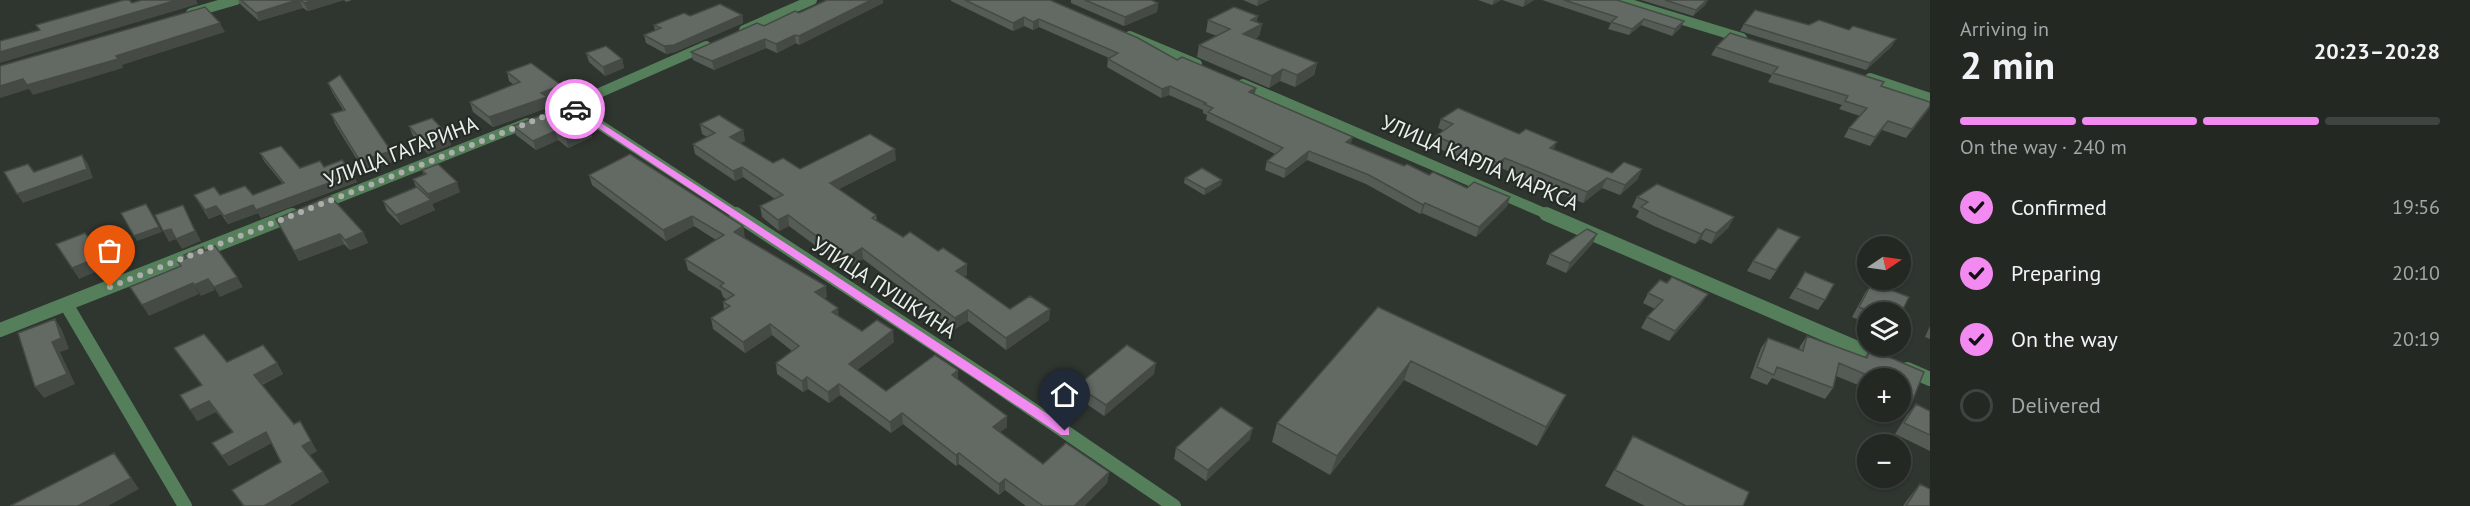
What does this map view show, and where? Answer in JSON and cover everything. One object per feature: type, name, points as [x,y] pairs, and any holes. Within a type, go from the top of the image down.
[{"type":"street","points":[[180,17],[236,0]]},
{"type":"street","points":[[735,34],[812,0]]},
{"type":"street","points":[[1617,0],[1751,41]]},
{"type":"street","points":[[1122,33],[1210,70]]},
{"type":"street","name":"УЛИЦА ГАГАРИНА","points":[[0,330],[571,106],[713,43]]},
{"type":"street","points":[[1863,76],[1930,98]]},
{"type":"street","name":"УЛИЦА КАРЛА МАРКСА","points":[[1232,79],[1930,379]]},
{"type":"street","name":"УЛИЦА ПУШКИНА","points":[[571,106],[982,375],[1173,506]]},
{"type":"street","points":[[66,304],[185,506]]},
{"type":"building","points":[[124,0],[132,3],[142,0],[177,0],[0,52],[0,41],[40,30],[36,25]]},
{"type":"building","points":[[241,0],[297,0],[256,13]]},
{"type":"building","points":[[827,0],[871,0],[799,36],[795,35],[776,44],[765,39],[712,61],[691,52],[757,23],[764,26],[795,11],[799,13]]},
{"type":"building","points":[[965,0],[1050,0],[1138,38],[1177,60],[1182,57],[1256,88],[1249,92],[1353,137],[1346,142],[1404,166],[1407,164],[1429,175],[1433,172],[1467,188],[1474,182],[1510,197],[1479,227],[1425,203],[1423,205],[1369,175],[1309,151],[1286,169],[1267,161],[1283,148],[1208,112],[1213,108],[1204,104],[1206,103],[1170,86],[1162,89],[1108,59],[1118,53],[1039,19],[1033,22],[1024,17],[1013,23]]},
{"type":"building","points":[[1085,0],[1151,0],[1158,3],[1125,17]]},
{"type":"building","points":[[1564,0],[1617,0],[1684,21],[1675,29],[1644,19],[1632,29],[1611,22],[1617,17]]},
{"type":"building","points":[[1665,0],[1707,0],[1696,10]]},
{"type":"building","points":[[720,4],[742,15],[674,45],[664,46],[644,35],[661,28],[654,25],[684,13],[690,16]]},
{"type":"building","points":[[205,7],[220,23],[116,56],[118,59],[27,85],[23,79],[0,86],[0,66]]},
{"type":"building","points":[[1234,7],[1258,16],[1251,20],[1262,24],[1243,34],[1317,63],[1297,75],[1283,69],[1272,76],[1199,45],[1230,29],[1208,20]]},
{"type":"building","points":[[1755,10],[1809,25],[1819,20],[1849,30],[1853,26],[1896,39],[1870,63],[1744,24]]},
{"type":"building","points":[[1730,33],[1884,82],[1881,86],[1930,102],[1930,106],[1912,129],[1888,121],[1875,137],[1849,128],[1867,108],[1845,101],[1848,96],[1773,73],[1778,67],[1716,47]]},
{"type":"building","points":[[606,46],[622,59],[603,67],[586,53]]},
{"type":"building","points":[[531,63],[561,85],[541,93],[547,97],[489,117],[470,102],[520,82],[507,72]]},
{"type":"building","points":[[340,75],[391,151],[360,161],[331,114],[345,110],[328,83]]},
{"type":"building","points":[[561,108],[589,129],[566,139],[555,131],[533,141],[513,126]]},
{"type":"building","points":[[1458,108],[1519,134],[1526,129],[1557,142],[1550,148],[1612,173],[1624,162],[1642,169],[1625,185],[1607,178],[1587,192],[1505,158],[1498,163],[1436,136],[1453,124],[1441,119]]},
{"type":"building","points":[[719,115],[743,130],[730,137],[773,163],[783,158],[800,169],[870,134],[895,149],[830,183],[876,215],[872,218],[903,237],[910,232],[938,251],[943,248],[967,264],[956,271],[1010,309],[1030,296],[1050,309],[1006,338],[968,310],[955,318],[862,248],[846,258],[788,215],[778,220],[760,206],[783,195],[742,167],[733,171],[693,144],[715,133],[700,124]]},
{"type":"building","points":[[432,118],[448,135],[425,144],[409,126]]},
{"type":"building","points":[[281,146],[300,168],[320,161],[324,167],[342,160],[353,174],[256,210],[253,205],[224,216],[216,206],[205,210],[194,195],[214,187],[220,195],[245,186],[253,195],[284,183],[260,153]]},
{"type":"building","points":[[630,154],[743,226],[734,232],[826,286],[815,292],[838,308],[832,312],[862,331],[877,320],[893,330],[849,364],[886,391],[935,355],[958,370],[952,375],[1007,416],[993,427],[1043,464],[1066,443],[1109,472],[1074,506],[1043,506],[1005,479],[999,484],[959,453],[956,455],[902,413],[890,422],[839,384],[828,392],[807,377],[802,381],[776,363],[799,346],[770,324],[743,342],[711,318],[730,306],[723,302],[734,295],[720,286],[724,283],[685,259],[724,235],[692,216],[663,230],[589,175]]},
{"type":"building","points":[[82,155],[87,169],[17,194],[4,172],[28,164],[34,172]]},
{"type":"building","points":[[438,164],[457,182],[428,194],[413,179],[426,174],[422,170]]},
{"type":"building","points":[[1202,168],[1222,180],[1205,189],[1185,178]]},
{"type":"building","points":[[1657,184],[1734,217],[1716,233],[1706,229],[1701,234],[1659,216],[1641,207],[1648,202],[1637,197]]},
{"type":"building","points":[[417,187],[431,200],[396,215],[383,201]]},
{"type":"building","points":[[330,196],[363,232],[345,240],[340,234],[294,251],[276,219]]},
{"type":"building","points":[[146,204],[159,227],[134,236],[121,213]]},
{"type":"building","points":[[183,205],[195,231],[176,239],[171,229],[163,231],[155,215]]},
{"type":"building","points":[[1778,228],[1800,237],[1776,270],[1753,261]]},
{"type":"building","points":[[1587,229],[1597,234],[1570,263],[1550,254]]},
{"type":"building","points":[[85,233],[102,256],[72,268],[56,244]]},
{"type":"building","points":[[215,246],[237,277],[214,287],[208,279],[194,285],[193,283],[142,305],[130,287],[181,266],[178,262],[186,258],[184,255],[203,247],[205,251]]},
{"type":"building","points":[[1805,272],[1834,284],[1825,300],[1796,288]]},
{"type":"building","points":[[1672,277],[1708,294],[1675,331],[1647,317],[1663,300],[1648,293],[1660,280],[1667,283]]},
{"type":"building","points":[[1868,290],[1890,290],[1909,297],[1906,302],[1862,302]]},
{"type":"building","points":[[1378,307],[1566,395],[1546,427],[1411,361],[1337,456],[1277,423]]},
{"type":"building","points":[[55,319],[61,338],[52,342],[67,374],[35,387],[18,333]]},
{"type":"building","points":[[204,334],[227,362],[263,345],[277,363],[254,375],[294,424],[300,421],[311,441],[302,446],[323,472],[264,506],[244,506],[232,490],[281,462],[266,432],[222,456],[212,443],[233,432],[209,401],[190,410],[180,395],[202,385],[174,348]]},
{"type":"building","points":[[1807,336],[1857,356],[1867,358],[1868,356],[1886,356],[1924,372],[1911,404],[1911,368],[1857,368],[1857,371],[1839,363],[1833,388],[1777,367],[1774,375],[1757,367],[1768,338],[1803,351]]},
{"type":"building","points":[[1127,345],[1156,363],[1106,405],[1077,386]]},
{"type":"building","points":[[1916,404],[1930,411],[1930,435],[1904,423],[1911,422],[1911,412]]},
{"type":"building","points":[[1221,407],[1253,428],[1208,470],[1176,448]]},
{"type":"building","points":[[1633,436],[1749,492],[1743,506],[1686,506],[1615,470]]},
{"type":"building","points":[[114,453],[131,478],[78,506],[10,506]]},
{"type":"building","points":[[1920,484],[1930,489],[1930,506],[1906,506]]},
{"type":"way so far","points":[[110,287],[571,106],[575,109]]},
{"type":"route","points":[[575,109],[1065,431]]}]
